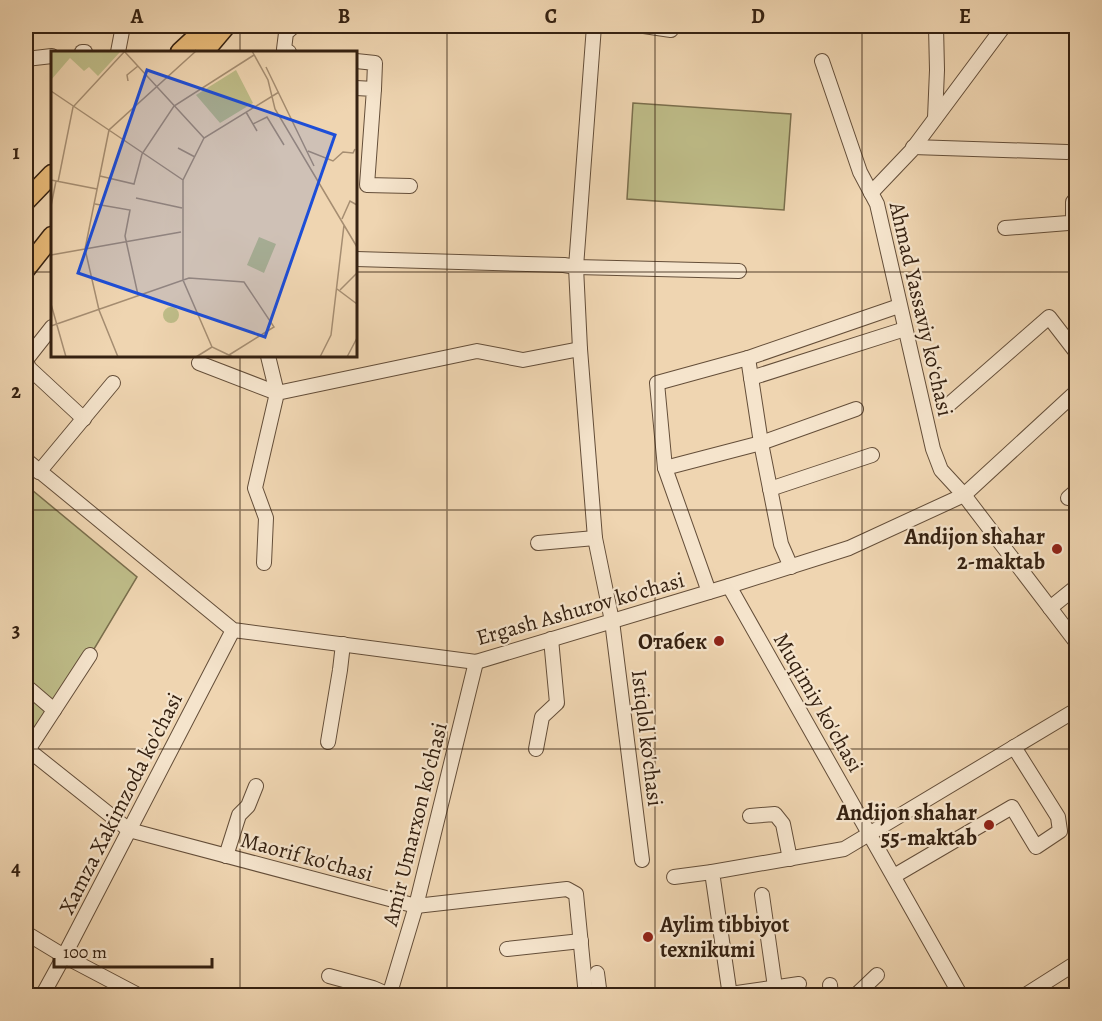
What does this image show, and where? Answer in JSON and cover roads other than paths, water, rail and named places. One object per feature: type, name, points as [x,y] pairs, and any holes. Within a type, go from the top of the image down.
[{"type":"main road","points":[[181,51],[208,26]]},
{"type":"main road","points":[[205,51],[226,26]]},
{"type":"main road","points":[[26,201],[51,175]]},
{"type":"main road","points":[[26,269],[51,241]]},
{"type":"street","points":[[118,51],[123,26]]},
{"type":"street","points":[[287,51],[284,49],[286,33],[294,26]]},
{"type":"street","name":"Istiqlol ko'chasi","points":[[594,26],[576,267],[580,349],[595,537],[612,621],[642,860]]},
{"type":"street","points":[[644,26],[671,30]]},
{"type":"street","points":[[935,118],[936,26]]},
{"type":"street","name":"Ahmad Yassaviy koʻchasi","points":[[1004,26],[913,147],[871,193],[877,204],[933,449],[941,470],[964,495],[1077,642]]},
{"type":"street","points":[[26,59],[51,56]]},
{"type":"street","points":[[357,61],[375,63],[374,89],[362,178],[367,185],[410,186]]},
{"type":"street","points":[[822,61],[860,172],[871,193]]},
{"type":"street","points":[[357,88],[374,89]]},
{"type":"street","points":[[913,147],[1066,152]]},
{"type":"street","points":[[1005,228],[1068,223],[1073,220],[1073,202],[1077,199]]},
{"type":"street","points":[[357,259],[739,271]]},
{"type":"street","points":[[709,592],[665,468],[657,383],[747,358],[899,306]]},
{"type":"street","points":[[945,408],[1049,317],[1077,352]]},
{"type":"street","points":[[51,328],[26,361],[29,368],[84,419]]},
{"type":"street","points":[[751,378],[905,329]]},
{"type":"street","points":[[199,363],[277,393],[477,351],[523,360],[580,349]]},
{"type":"street","points":[[264,563],[266,518],[255,488],[277,393],[268,357]]},
{"type":"street","points":[[747,358],[781,544],[791,567]]},
{"type":"street","points":[[39,472],[113,383]]},
{"type":"street","name":"Ergash Ashurov ko'chasi","points":[[233,630],[476,662],[849,548],[964,495],[1077,392]]},
{"type":"street","points":[[665,468],[761,442],[856,409]]},
{"type":"street","points":[[770,489],[872,455]]},
{"type":"street","points":[[26,460],[233,630]]},
{"type":"street","points":[[538,543],[595,537]]},
{"type":"street","name":"Muqimiy ko'chasi","points":[[729,586],[961,996]]},
{"type":"street","points":[[1050,608],[1077,587]]},
{"type":"street","name":"Xamza Xakimzoda ko'chasi","points":[[42,996],[233,630]]},
{"type":"street","points":[[536,749],[542,717],[558,703],[551,639]]},
{"type":"street","points":[[328,742],[343,644]]},
{"type":"street","points":[[27,749],[90,655]]},
{"type":"street","name":"Amir Umarxon ko'chasi","points":[[389,995],[416,906],[476,662]]},
{"type":"street","points":[[26,686],[54,710]]},
{"type":"street","points":[[674,878],[844,849],[1077,710]]},
{"type":"street","points":[[894,876],[1012,807],[1036,847],[1060,831],[1058,817],[1014,747]]},
{"type":"street","name":"Maorif ko'chasi","points":[[27,749],[129,830],[416,906],[567,889],[576,894],[586,996]]},
{"type":"street","points":[[226,856],[239,815],[248,806],[256,786]]},
{"type":"street","points":[[750,816],[775,814],[783,824],[790,859]]},
{"type":"street","points":[[712,872],[730,995],[798,984]]},
{"type":"street","points":[[762,895],[776,987]]},
{"type":"street","points":[[26,933],[140,996]]},
{"type":"street","points":[[507,949],[581,941]]},
{"type":"street","points":[[1024,996],[1077,963]]},
{"type":"street","points":[[597,973],[600,996]]},
{"type":"street","points":[[855,996],[877,975]]},
{"type":"street","points":[[329,976],[373,988],[389,995]]},
{"type":"place","name":"Andijon shahar 2-maktab","points":[[1057,549]]},
{"type":"place","name":"Отабек","points":[[719,641]]},
{"type":"place","name":"Andijon shahar 55-maktab","points":[[989,825]]},
{"type":"place","name":"Aylim tibbiyot texnikumi","points":[[648,937]]}]
